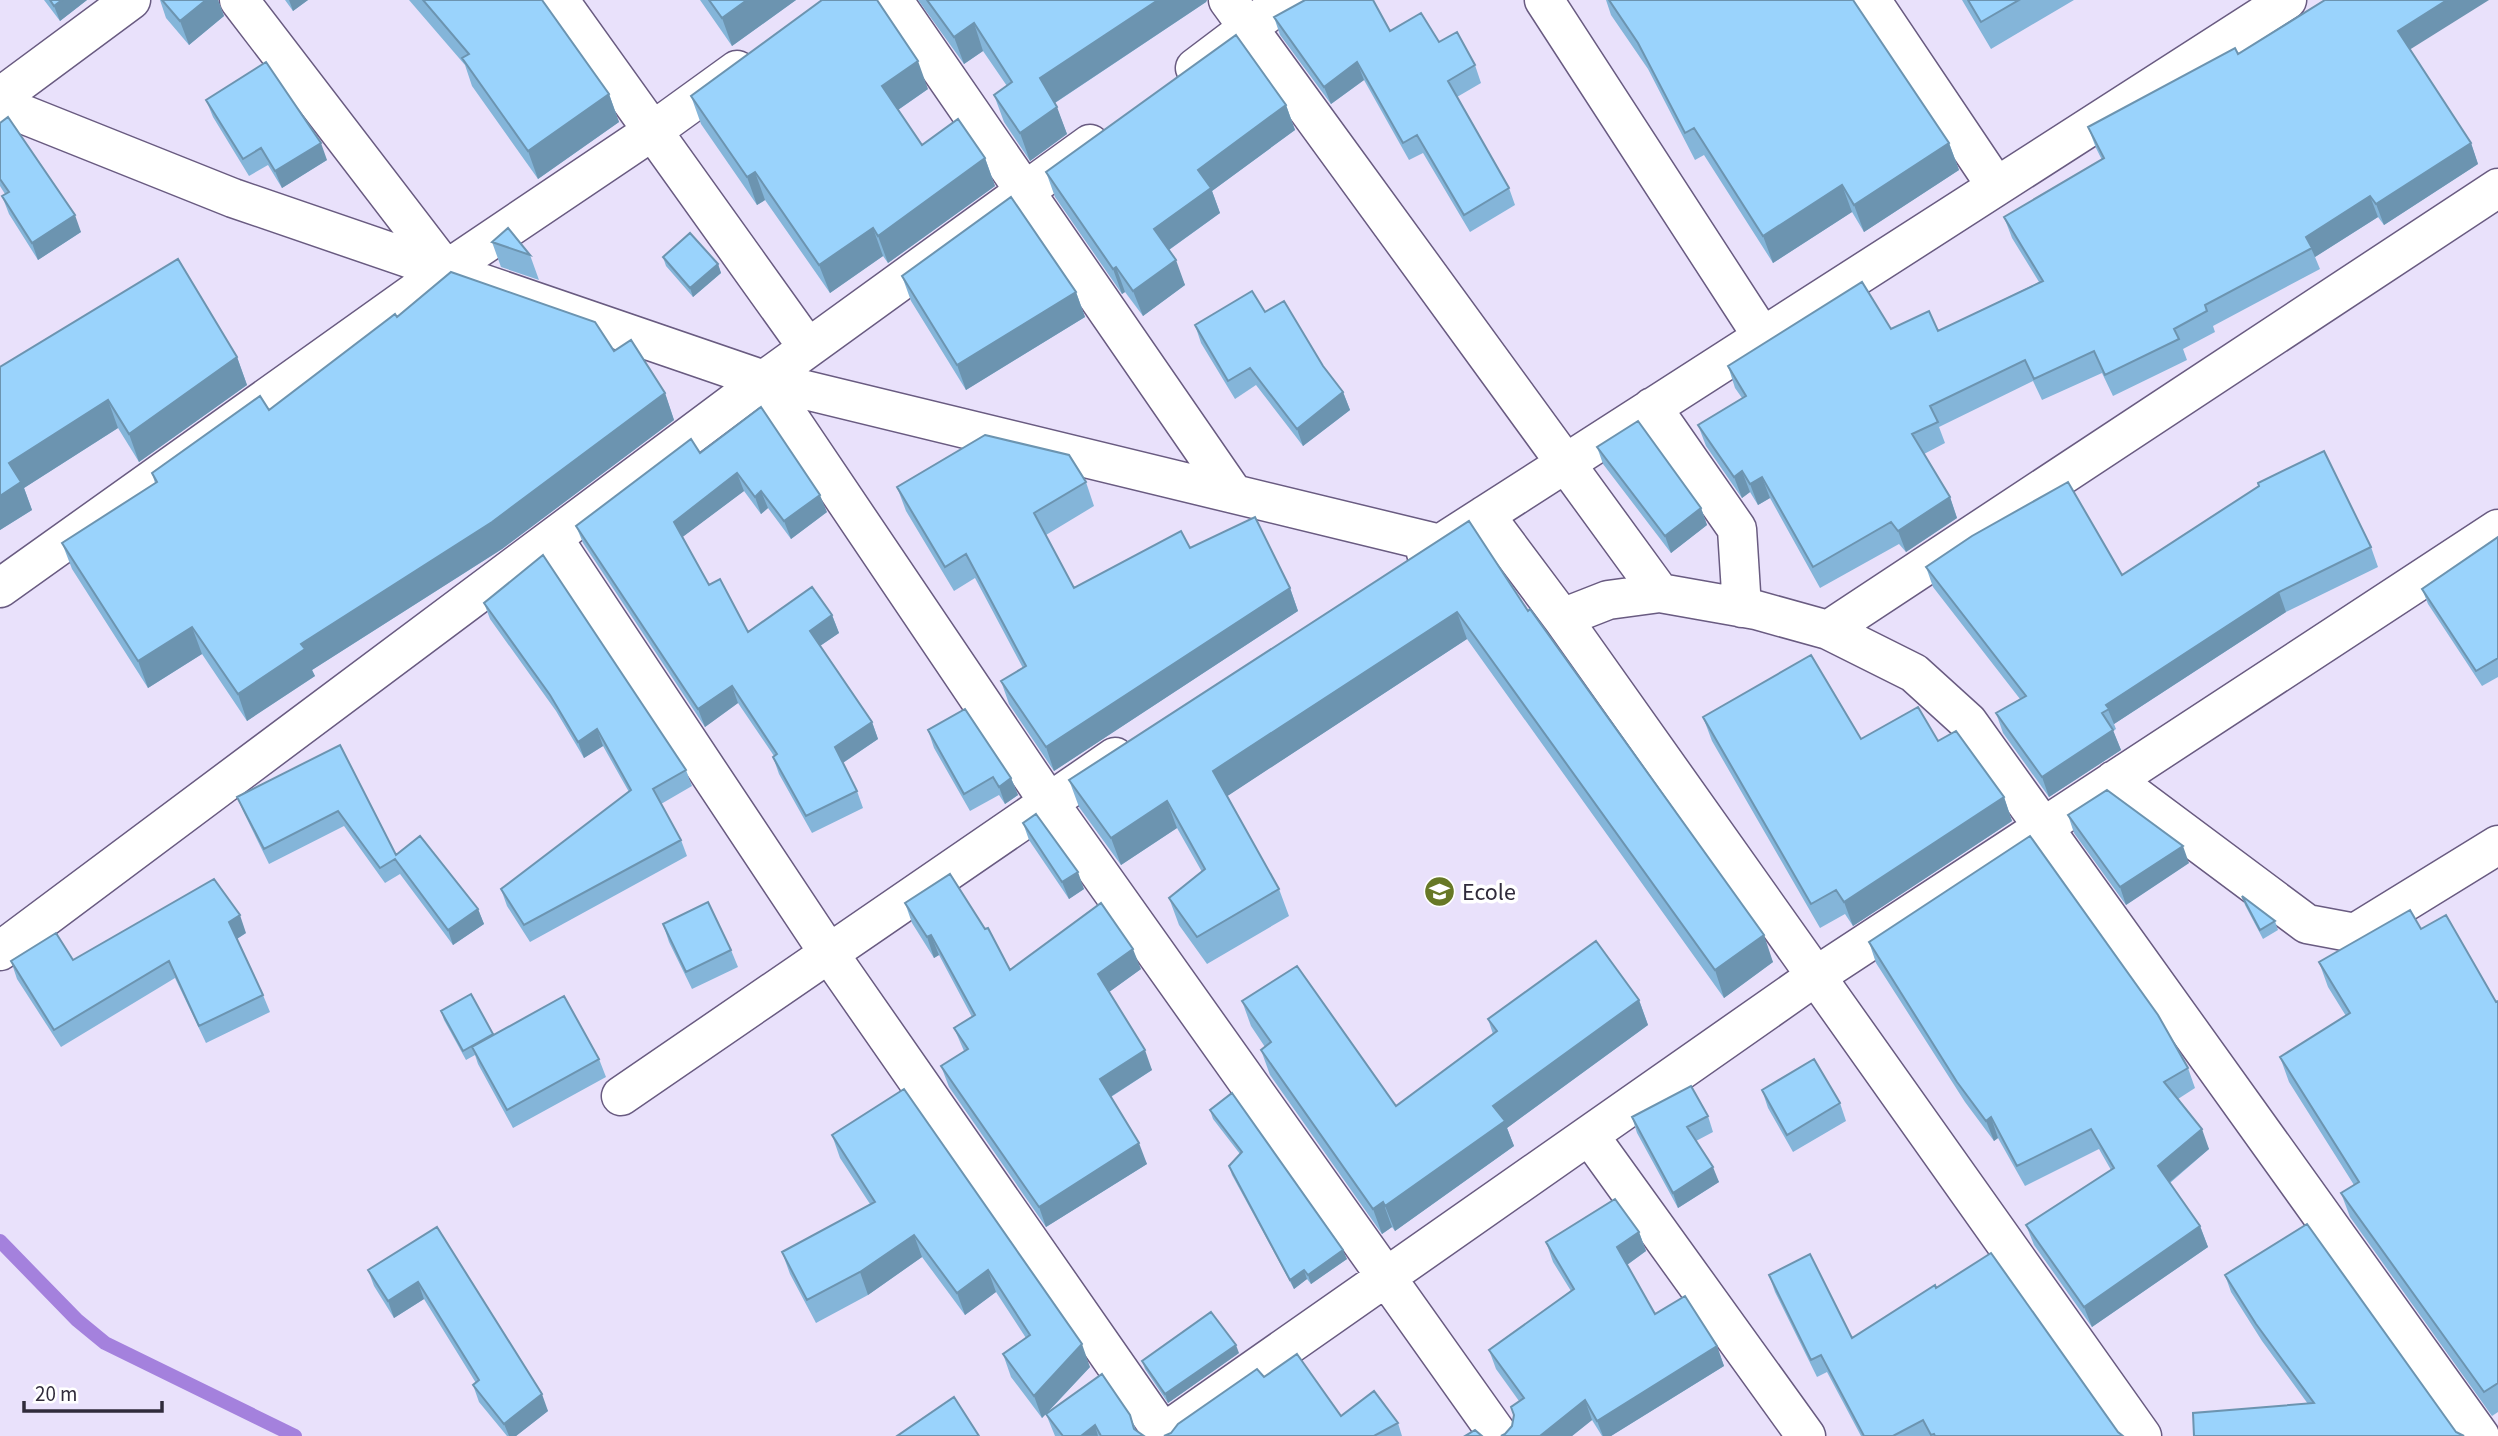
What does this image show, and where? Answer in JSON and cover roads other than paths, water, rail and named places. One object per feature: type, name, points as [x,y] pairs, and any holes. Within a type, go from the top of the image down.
[{"type":"street","points":[[0,97],[131,0]]},
{"type":"street","points":[[239,0],[446,270]]},
{"type":"street","points":[[559,0],[808,348]]},
{"type":"street","points":[[893,0],[1233,494]]},
{"type":"street","points":[[1171,86],[1238,15],[1285,0]]},
{"type":"street","points":[[1544,0],[1762,336]]},
{"type":"street","points":[[1871,0],[1996,186]]},
{"type":"street","points":[[1394,575],[2287,0]]},
{"type":"street","points":[[1238,15],[1660,593]]},
{"type":"street","points":[[0,588],[446,270],[654,130],[765,49]]},
{"type":"street","points":[[0,105],[233,198],[764,380],[1440,544]]},
{"type":"street","points":[[0,951],[764,380],[1115,126]]},
{"type":"street","points":[[1828,629],[2498,188]]},
{"type":"street","points":[[764,380],[1048,801],[1499,1436]]},
{"type":"street","points":[[1652,407],[1737,529],[1742,608]]},
{"type":"street","points":[[1485,515],[1562,618],[2143,1436]]},
{"type":"street","points":[[553,538],[828,952],[1162,1435],[1816,976],[2498,529]]},
{"type":"street","points":[[1562,618],[1608,600],[1660,593],[1742,608],[1828,629],[1914,673],[1968,722],[2045,825],[2480,1436]]},
{"type":"street","points":[[621,1096],[1048,801],[1140,741]]},
{"type":"street","points":[[2114,780],[2307,924],[2355,933],[2498,845]]},
{"type":"street","points":[[1589,1135],[1806,1436]]},
{"type":"waterway","points":[[0,1241],[77,1320],[105,1343],[295,1436]]},
{"type":"place","name":"Ecole","points":[[1439,892]]}]
